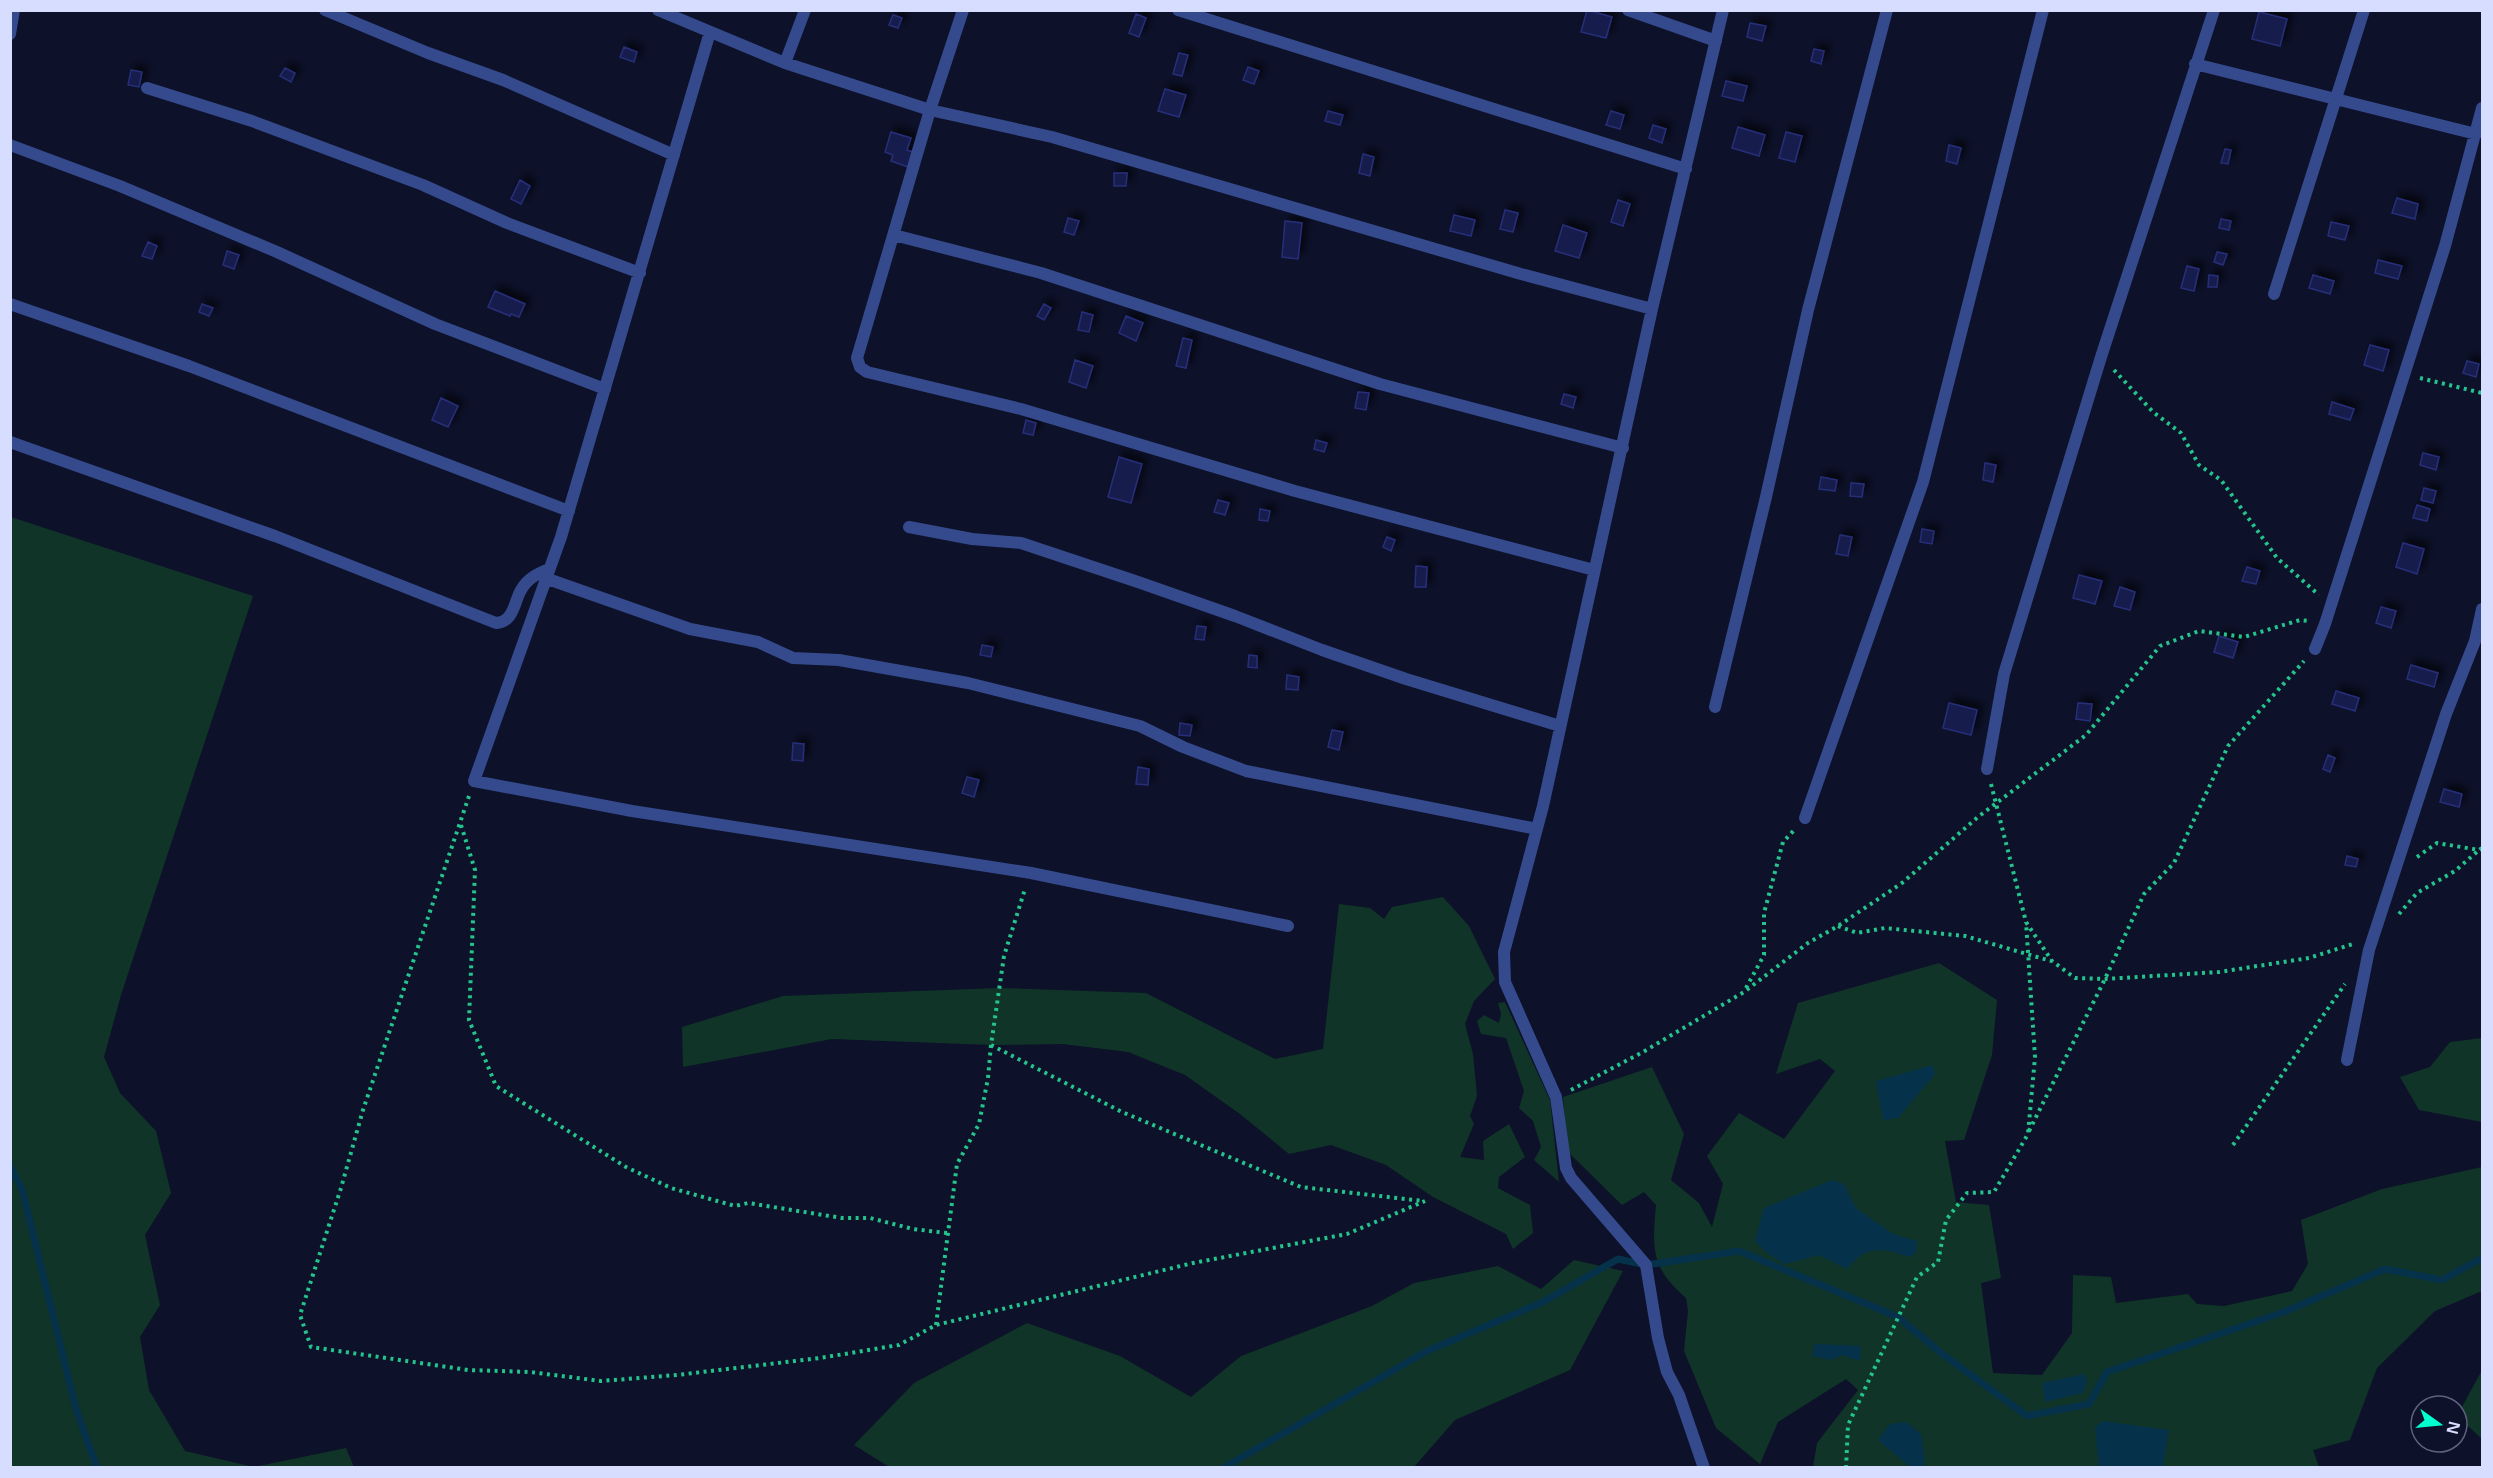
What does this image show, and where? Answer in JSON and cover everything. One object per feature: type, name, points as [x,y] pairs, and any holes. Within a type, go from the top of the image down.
[{"type":"street","points":[[10,34],[14,10]]},
{"type":"street","points":[[325,10],[428,53],[503,80],[675,155]]},
{"type":"street","points":[[658,10],[685,16],[710,32],[785,63],[930,110],[1052,137],[1521,274],[1652,309]]},
{"type":"street","points":[[785,63],[805,10]]},
{"type":"street","points":[[963,10],[930,110],[857,358],[860,367],[867,372],[1021,409],[1295,491],[1594,570]]},
{"type":"street","points":[[1178,10],[1686,169]]},
{"type":"street","points":[[1628,10],[1716,41]]},
{"type":"street","points":[[1704,1467],[1679,1395],[1667,1372],[1658,1338],[1646,1265],[1571,1178],[1564,1156],[1556,1097],[1505,982],[1503,968],[1504,952],[1537,829],[1652,309],[1723,10]]},
{"type":"street","points":[[1715,707],[1808,310],[1887,10]]},
{"type":"street","points":[[1805,818],[1923,482],[2043,10]]},
{"type":"street","points":[[1987,769],[2004,674],[2101,357],[2214,10]]},
{"type":"street","points":[[2274,294],[2364,10]]},
{"type":"street","points":[[710,32],[568,511],[474,781],[632,811],[1031,873],[1288,926]]},
{"type":"street","points":[[2195,64],[2476,134]]},
{"type":"street","points":[[147,88],[252,121],[423,185],[507,223],[640,273]]},
{"type":"street","points":[[2315,649],[2331,606],[2445,246],[2482,108]]},
{"type":"street","points":[[10,145],[152,199],[277,252],[435,324],[605,389]]},
{"type":"street","points":[[894,235],[1041,273],[1380,384],[1623,448]]},
{"type":"street","points":[[10,304],[189,366],[568,511]]},
{"type":"street","points":[[10,442],[275,536],[496,623],[506,621],[528,581],[535,575],[547,574],[690,628],[758,642],[793,658],[839,660],[968,683],[1132,724],[1183,747],[1246,771],[1537,829]]},
{"type":"street","points":[[909,527],[972,539],[1021,543],[1138,582],[1395,675],[1560,726]]},
{"type":"street","points":[[2347,1060],[2372,939],[2446,714],[2475,641],[2482,609]]},
{"type":"path","points":[[2101,357],[2153,412],[2181,433],[2199,465],[2221,480],[2277,558],[2331,606]]},
{"type":"path","points":[[2405,375],[2482,393]]},
{"type":"path","points":[[1556,1097],[1644,1052],[1744,992],[1808,943],[1838,926],[1902,883],[1996,803],[2086,735],[2160,646],[2199,631],[2244,637],[2300,620],[2325,624]]},
{"type":"path","points":[[1846,1467],[1848,1425],[1917,1277],[1938,1262],[1946,1220],[1967,1194],[1994,1192],[2028,1134],[2105,979],[2144,894],[2174,863],[2228,746],[2315,649]]},
{"type":"path","points":[[1987,769],[2026,922],[2034,1057],[2028,1134]]},
{"type":"path","points":[[474,781],[363,1110],[341,1188],[300,1315],[311,1347],[468,1370],[530,1372],[601,1381],[677,1375],[820,1358],[899,1345],[936,1326],[1193,1263],[1347,1234],[1425,1201],[1301,1187],[1122,1112],[990,1045]]},
{"type":"path","points":[[1744,992],[1764,955],[1764,913],[1783,842],[1805,818]]},
{"type":"path","points":[[460,824],[475,870],[469,1020],[496,1086],[626,1167],[671,1188],[735,1206],[748,1203],[842,1218],[870,1218],[914,1229],[947,1233]]},
{"type":"path","points":[[2392,874],[2437,843],[2479,850],[2482,848]]},
{"type":"path","points":[[936,1326],[957,1164],[979,1124],[988,1078],[990,1045],[1004,956],[1031,873]]},
{"type":"path","points":[[2026,922],[2052,961]]},
{"type":"path","points":[[1838,926],[1857,933],[1885,927],[1965,936],[2052,961],[2075,978],[2105,979],[2219,972],[2309,958],[2372,939]]},
{"type":"green space","points":[[11,517],[253,596],[121,995],[104,1057],[120,1093],[156,1131],[171,1193],[145,1235],[160,1305],[140,1337],[149,1390],[185,1451],[254,1467],[11,1467]]},
{"type":"green space","points":[[1443,897],[1469,926],[1495,979],[1474,1001],[1465,1024],[1473,1054],[1477,1096],[1470,1116],[1474,1124],[1460,1157],[1484,1160],[1483,1141],[1509,1124],[1525,1157],[1499,1177],[1498,1188],[1530,1205],[1533,1233],[1513,1249],[1506,1234],[1433,1197],[1386,1165],[1331,1145],[1289,1154],[1240,1114],[1185,1075],[1128,1052],[1063,1044],[991,1045],[832,1039],[683,1067],[682,1027],[783,996],[1000,988],[1146,993],[1275,1059],[1323,1049],[1339,904],[1370,908],[1384,919],[1392,907]]},
{"type":"green space","points":[[1939,963],[1997,1000],[1992,1055],[1964,1140],[1945,1141],[1956,1202],[1989,1205],[2001,1278],[1981,1283],[1993,1373],[2042,1375],[2072,1333],[2073,1275],[2111,1277],[2116,1303],[2188,1294],[2197,1304],[2224,1306],[2292,1291],[2308,1264],[2301,1220],[2382,1189],[2482,1167],[2482,1291],[2435,1311],[2377,1368],[2350,1440],[2313,1450],[2319,1467],[1813,1467],[1817,1443],[1858,1390],[1846,1379],[1778,1422],[1760,1464],[1716,1428],[1684,1351],[1688,1311],[1686,1298],[1666,1277],[1656,1257],[1654,1234],[1656,1205],[1644,1192],[1622,1205],[1567,1151],[1563,1097],[1652,1067],[1684,1134],[1671,1180],[1699,1203],[1712,1227],[1723,1184],[1707,1156],[1739,1113],[1784,1139],[1835,1071],[1820,1059],[1776,1074],[1798,1003]]},
{"type":"green space","points":[[1505,1002],[1550,1100],[1559,1182],[1534,1160],[1541,1147],[1533,1121],[1519,1108],[1524,1091],[1506,1038],[1481,1034],[1477,1021],[1484,1015],[1499,1023],[1501,1014],[1498,1003]]},
{"type":"green space","points":[[2482,1038],[2482,1122],[2419,1110],[2400,1077],[2430,1067],[2450,1042]]},
{"type":"green space","points":[[1574,1260],[1623,1271],[1570,1370],[1455,1420],[1414,1467],[891,1468],[854,1445],[914,1383],[1027,1323],[1120,1356],[1191,1397],[1241,1356],[1372,1306],[1414,1283],[1498,1266],[1541,1289]]},
{"type":"green space","points":[[2482,1370],[2482,1439],[2469,1427],[2469,1394]]},
{"type":"green space","points":[[346,1448],[354,1467],[254,1467]]},
{"type":"water","points":[[1933,1065],[1935,1074],[1898,1118],[1883,1120],[1876,1081]]},
{"type":"water","points":[[1832,1180],[1844,1184],[1856,1208],[1893,1234],[1917,1241],[1916,1253],[1908,1257],[1891,1251],[1875,1250],[1861,1256],[1847,1269],[1819,1255],[1785,1264],[1768,1254],[1755,1241],[1764,1208]]},
{"type":"water","points":[[1815,1344],[1861,1346],[1860,1361],[1842,1355],[1831,1360],[1812,1356]]},
{"type":"water","points":[[2084,1374],[2087,1381],[2083,1393],[2045,1402],[2042,1383]]},
{"type":"water","points":[[2102,1421],[2169,1430],[2163,1467],[2099,1467],[2095,1428]]},
{"type":"water","points":[[1906,1422],[1921,1434],[1925,1463],[1922,1467],[1910,1467],[1878,1440],[1890,1424]]},
{"type":"building","points":[[1587,10],[1612,17],[1606,38],[1581,32]]},
{"type":"building","points":[[2259,12],[2287,19],[2280,46],[2252,39]]},
{"type":"building","points":[[1136,14],[1146,18],[1139,37],[1129,33]]},
{"type":"building","points":[[893,15],[902,18],[898,28],[889,25]]},
{"type":"building","points":[[1750,23],[1766,26],[1762,41],[1747,37]]},
{"type":"building","points":[[624,47],[637,52],[634,62],[620,57]]},
{"type":"building","points":[[1814,49],[1824,51],[1821,64],[1811,61]]},
{"type":"building","points":[[1179,53],[1188,55],[1182,76],[1173,74]]},
{"type":"building","points":[[1248,67],[1259,71],[1254,84],[1243,80]]},
{"type":"building","points":[[285,68],[295,73],[291,82],[280,76]]},
{"type":"building","points":[[131,70],[142,72],[139,87],[128,85]]},
{"type":"building","points":[[1726,81],[1747,86],[1743,101],[1722,96]]},
{"type":"building","points":[[1165,89],[1186,95],[1179,117],[1158,111]]},
{"type":"building","points":[[1328,111],[1343,115],[1340,125],[1325,121]]},
{"type":"building","points":[[1611,111],[1624,115],[1620,129],[1606,125]]},
{"type":"building","points":[[1653,125],[1666,129],[1662,143],[1649,138]]},
{"type":"building","points":[[1738,127],[1765,135],[1759,156],[1732,148]]},
{"type":"building","points":[[891,132],[911,138],[907,150],[913,152],[908,167],[891,161],[893,155],[885,152]]},
{"type":"building","points":[[1786,132],[1802,136],[1795,162],[1779,158]]},
{"type":"building","points":[[1949,145],[1961,148],[1957,164],[1946,161]]},
{"type":"building","points":[[2225,149],[2231,150],[2228,164],[2221,163]]},
{"type":"building","points":[[1363,154],[1374,157],[1370,176],[1359,173]]},
{"type":"building","points":[[1114,173],[1127,173],[1126,186],[1114,186]]},
{"type":"building","points":[[520,180],[530,186],[521,204],[511,199]]},
{"type":"building","points":[[2397,198],[2418,204],[2415,219],[2392,213]]},
{"type":"building","points":[[1618,200],[1630,204],[1623,226],[1611,222]]},
{"type":"building","points":[[1505,210],[1518,213],[1513,232],[1500,229]]},
{"type":"building","points":[[1454,215],[1475,220],[1471,236],[1450,231]]},
{"type":"building","points":[[1068,218],[1079,221],[1074,235],[1064,232]]},
{"type":"building","points":[[2221,219],[2231,221],[2229,230],[2219,228]]},
{"type":"building","points":[[1285,221],[1302,223],[1298,259],[1282,257]]},
{"type":"building","points":[[2331,222],[2349,226],[2345,240],[2328,236]]},
{"type":"building","points":[[1563,225],[1587,233],[1579,258],[1555,251]]},
{"type":"building","points":[[148,242],[157,246],[152,259],[142,256]]},
{"type":"building","points":[[227,251],[239,255],[234,269],[223,265]]},
{"type":"building","points":[[2217,252],[2227,254],[2223,265],[2214,262]]},
{"type":"building","points":[[2378,260],[2402,266],[2398,279],[2375,273]]},
{"type":"building","points":[[2187,266],[2199,269],[2194,291],[2181,288]]},
{"type":"building","points":[[2209,275],[2218,276],[2217,287],[2208,287]]},
{"type":"building","points":[[2313,275],[2334,281],[2330,294],[2309,288]]},
{"type":"building","points":[[495,291],[525,304],[519,317],[511,314],[510,316],[488,307]]},
{"type":"building","points":[[202,304],[213,308],[209,316],[199,312]]},
{"type":"building","points":[[1044,304],[1051,308],[1044,320],[1037,316]]},
{"type":"building","points":[[1082,312],[1093,315],[1089,332],[1078,330]]},
{"type":"building","points":[[1126,316],[1143,323],[1136,341],[1119,333]]},
{"type":"building","points":[[1183,338],[1192,340],[1186,368],[1176,366]]},
{"type":"building","points":[[2370,345],[2389,350],[2383,371],[2364,365]]},
{"type":"building","points":[[1075,360],[1093,366],[1086,388],[1069,382]]},
{"type":"building","points":[[2467,361],[2479,364],[2476,377],[2463,373]]},
{"type":"building","points":[[1358,392],[1369,393],[1366,410],[1355,408]]},
{"type":"building","points":[[1564,394],[1576,397],[1573,408],[1561,404]]},
{"type":"building","points":[[441,398],[458,406],[448,427],[432,420]]},
{"type":"building","points":[[2332,402],[2354,409],[2350,420],[2329,414]]},
{"type":"building","points":[[1026,420],[1036,423],[1033,435],[1023,433]]},
{"type":"building","points":[[1316,440],[1327,443],[1324,452],[1314,449]]},
{"type":"building","points":[[2423,453],[2439,457],[2436,470],[2420,465]]},
{"type":"building","points":[[1119,457],[1142,464],[1131,503],[1108,497]]},
{"type":"building","points":[[1985,463],[1996,465],[1993,482],[1983,480]]},
{"type":"building","points":[[1821,477],[1837,480],[1835,491],[1819,489]]},
{"type":"building","points":[[1851,483],[1864,484],[1862,497],[1850,496]]},
{"type":"building","points":[[2424,488],[2436,491],[2433,503],[2421,500]]},
{"type":"building","points":[[1218,500],[1229,503],[1225,515],[1214,512]]},
{"type":"building","points":[[2417,505],[2430,509],[2427,521],[2413,518]]},
{"type":"building","points":[[1260,509],[1270,511],[1268,521],[1259,520]]},
{"type":"building","points":[[1922,529],[1934,531],[1932,544],[1920,542]]},
{"type":"building","points":[[1840,535],[1852,537],[1848,556],[1836,554]]},
{"type":"building","points":[[1387,537],[1395,540],[1391,551],[1383,547]]},
{"type":"building","points":[[2403,543],[2424,549],[2417,574],[2396,567]]},
{"type":"building","points":[[1416,566],[1427,567],[1426,587],[1415,587]]},
{"type":"building","points":[[2247,567],[2260,571],[2256,584],[2242,581]]},
{"type":"building","points":[[2079,575],[2102,581],[2095,604],[2073,598]]},
{"type":"building","points":[[2120,587],[2135,592],[2130,610],[2114,606]]},
{"type":"building","points":[[2381,607],[2396,611],[2391,628],[2376,623]]},
{"type":"building","points":[[1197,626],[1206,627],[1204,640],[1195,639]]},
{"type":"building","points":[[2219,636],[2238,642],[2233,658],[2214,652]]},
{"type":"building","points":[[982,645],[993,647],[991,657],[980,655]]},
{"type":"building","points":[[1249,655],[1257,656],[1257,668],[1248,667]]},
{"type":"building","points":[[2411,665],[2438,673],[2434,687],[2407,679]]},
{"type":"building","points":[[1287,675],[1299,677],[1298,690],[1286,689]]},
{"type":"building","points":[[2336,691],[2359,698],[2355,711],[2332,704]]},
{"type":"building","points":[[1949,703],[1977,710],[1971,735],[1943,728]]},
{"type":"building","points":[[2078,703],[2092,704],[2090,721],[2076,719]]},
{"type":"building","points":[[1180,723],[1192,725],[1190,736],[1179,735]]},
{"type":"building","points":[[1332,730],[1343,732],[1339,750],[1328,747]]},
{"type":"building","points":[[793,743],[804,744],[803,761],[792,760]]},
{"type":"building","points":[[2328,755],[2335,758],[2330,772],[2323,769]]},
{"type":"building","points":[[1138,767],[1149,769],[1148,785],[1136,784]]},
{"type":"building","points":[[967,777],[979,780],[974,797],[962,793]]},
{"type":"building","points":[[2444,789],[2462,794],[2459,807],[2440,802]]},
{"type":"building","points":[[2347,856],[2358,859],[2356,867],[2345,865]]},
{"type":"waterway","points":[[10,1166],[22,1189],[76,1409],[97,1468]]},
{"type":"waterway","points":[[1223,1468],[1427,1351],[1543,1302],[1618,1259],[1646,1265],[1739,1251],[1898,1317],[1941,1353],[2027,1416],[2089,1404],[2107,1372],[2284,1312],[2385,1269],[2442,1280],[2482,1258]]}]
